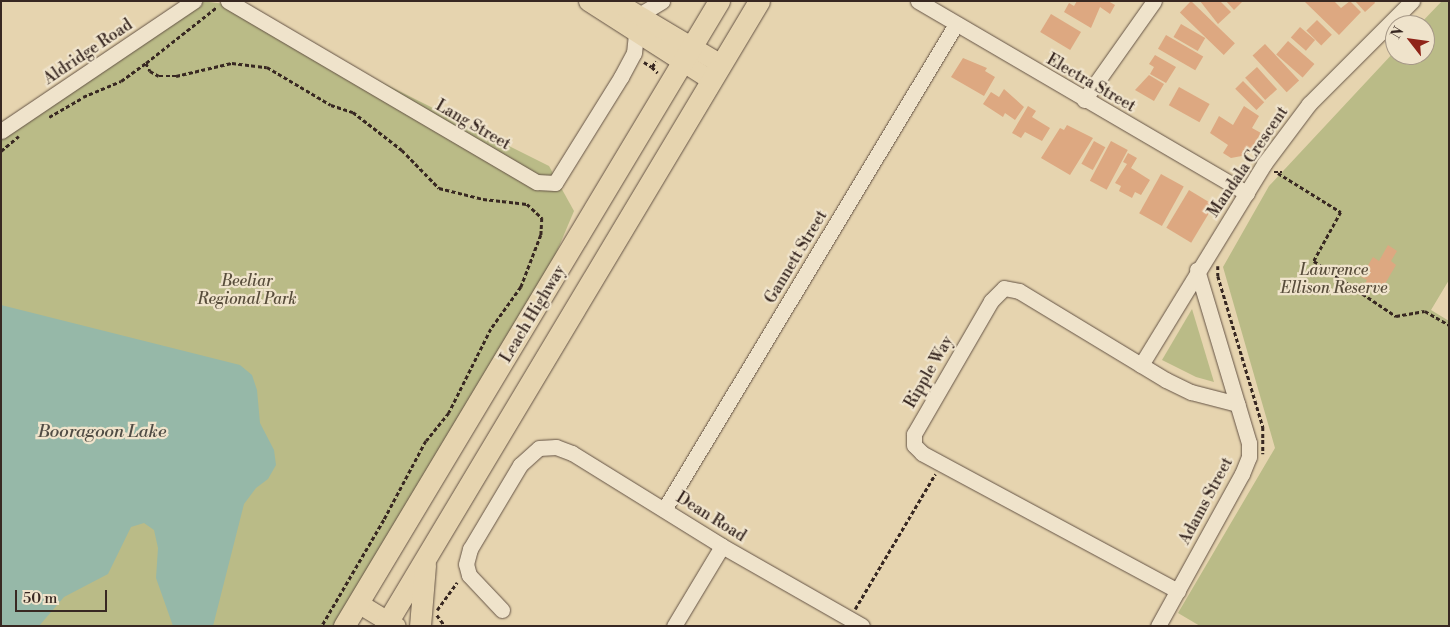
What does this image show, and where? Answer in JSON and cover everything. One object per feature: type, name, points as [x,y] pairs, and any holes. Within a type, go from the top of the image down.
[{"type":"highway","name":"Leach Highway","points":[[341,626],[358,603],[479,405],[719,1]]},
{"type":"highway","name":"Leach Highway","points":[[390,624],[426,558],[758,1]]},
{"type":"highway","points":[[479,405],[509,421]]},
{"type":"highway","points":[[420,626],[426,558]]},
{"type":"main road","points":[[588,1],[637,24],[716,72]]},
{"type":"main road","points":[[615,1],[637,24]]},
{"type":"main road","points":[[358,603],[390,624]]},
{"type":"street","name":"Aldridge Road","points":[[1,131],[194,1]]},
{"type":"street","name":"Lang Street","points":[[226,1],[532,180],[556,183],[622,77],[634,53],[637,24]]},
{"type":"street","points":[[637,24],[662,1]]},
{"type":"street","name":"Electra Street","points":[[918,1],[1084,100],[1246,193]]},
{"type":"street","points":[[1084,100],[1154,1]]},
{"type":"street","name":"Mandala Crescent","points":[[1141,365],[1197,270],[1264,164],[1309,104],[1412,1]]},
{"type":"street","name":"Gannett Street","points":[[665,508],[956,24]]},
{"type":"street","name":"Adams Street","points":[[1158,626],[1248,457],[1250,443],[1197,270]]},
{"type":"street","name":"Ripple Way","points":[[1178,591],[940,464],[914,445],[914,434],[991,301],[1004,288],[1019,290],[1141,365],[1191,392],[1237,404]]},
{"type":"street","name":"Dean Road","points":[[469,575],[466,564],[470,549],[520,465],[539,448],[556,447],[572,453],[665,508],[722,546],[855,622]]},
{"type":"street","points":[[674,626],[722,546]]},
{"type":"street","points":[[469,575],[502,610]]},
{"type":"path","points":[[44,120],[83,97],[121,82],[226,1]]},
{"type":"path","points":[[636,57],[652,67],[656,62]]},
{"type":"path","points":[[146,63],[150,71],[159,76],[176,76],[232,63],[267,68],[330,105],[353,112],[402,150],[438,188],[483,199],[527,204],[542,218],[541,235],[521,288],[491,329],[449,413],[426,440],[384,520],[323,625],[341,626]]},
{"type":"path","points":[[1,152],[22,134]]},
{"type":"path","points":[[1264,164],[1341,212],[1314,261],[1396,316],[1425,311],[1449,325]]},
{"type":"path","points":[[855,622],[940,464]]},
{"type":"path","points":[[445,626],[434,612],[447,600],[459,579],[469,575]]},
{"type":"green space","name":"Beeliar Regional Park","points":[[201,1],[225,4],[549,166],[574,211],[552,263],[333,626],[1,626],[1,139]]},
{"type":"green space","name":"Lawrence Ellison Reserve","points":[[1442,1],[1449,1],[1449,280],[1431,310],[1449,321],[1449,626],[1200,626],[1178,613],[1275,448],[1223,267],[1269,186],[1385,62],[1385,65],[1435,65],[1435,15],[1429,15]]},
{"type":"green space","points":[[1192,309],[1214,382],[1196,377],[1162,360]]},
{"type":"water","name":"Booragoon Lake","points":[[1,305],[240,365],[252,375],[257,390],[260,423],[274,450],[276,465],[268,479],[256,488],[244,504],[213,626],[173,626],[156,578],[158,548],[154,530],[144,523],[131,527],[108,574],[64,597],[39,626],[1,626]]},
{"type":"building","points":[[1077,1],[1108,1],[1115,5],[1110,14],[1100,7],[1091,28],[1064,12],[1069,3],[1074,6]]},
{"type":"building","points":[[1191,1],[1235,43],[1224,55],[1180,13]]},
{"type":"building","points":[[1200,1],[1220,1],[1231,12],[1218,24]]},
{"type":"building","points":[[1226,1],[1243,1],[1234,10]]},
{"type":"building","points":[[1304,1],[1334,1],[1341,8],[1350,1],[1361,12],[1339,35]]},
{"type":"building","points":[[1355,1],[1374,1],[1375,3],[1365,12]]},
{"type":"building","points":[[1051,14],[1081,32],[1070,50],[1040,32]]},
{"type":"building","points":[[1317,20],[1332,35],[1321,45],[1306,31]]},
{"type":"building","points":[[1181,24],[1205,38],[1198,51],[1174,37]]},
{"type":"building","points":[[1300,27],[1315,40],[1306,51],[1291,38]]},
{"type":"building","points":[[1166,35],[1203,56],[1195,70],[1158,49]]},
{"type":"building","points":[[1288,41],[1314,64],[1303,78],[1276,55]]},
{"type":"building","points":[[1265,44],[1299,81],[1287,92],[1253,56]]},
{"type":"building","points":[[1155,55],[1176,67],[1166,83],[1150,74],[1154,67],[1149,64]]},
{"type":"building","points":[[963,58],[987,68],[985,71],[995,77],[984,96],[951,77]]},
{"type":"building","points":[[1257,67],[1277,89],[1265,100],[1245,78]]},
{"type":"building","points":[[1149,75],[1164,84],[1154,101],[1135,90]]},
{"type":"building","points":[[1243,81],[1264,102],[1256,110],[1235,89]]},
{"type":"building","points":[[1179,87],[1210,104],[1199,122],[1169,105]]},
{"type":"building","points":[[1004,89],[1024,107],[1015,120],[1005,113],[1003,117],[983,104],[991,92],[999,97]]},
{"type":"building","points":[[1028,106],[1036,111],[1032,117],[1050,128],[1042,141],[1025,132],[1021,138],[1012,133]]},
{"type":"building","points":[[1244,106],[1259,116],[1252,128],[1261,133],[1247,155],[1231,158],[1223,153],[1228,145],[1210,133],[1219,116],[1233,125]]},
{"type":"building","points":[[1067,125],[1093,138],[1070,175],[1041,158],[1060,128],[1064,130]]},
{"type":"building","points":[[1094,141],[1105,147],[1093,170],[1081,164]]},
{"type":"building","points":[[1111,141],[1128,150],[1107,190],[1090,181]]},
{"type":"building","points":[[1128,153],[1137,158],[1131,168],[1150,180],[1141,195],[1135,192],[1132,198],[1119,191],[1121,186],[1115,183],[1127,164],[1123,162]]},
{"type":"building","points":[[1161,174],[1184,187],[1162,226],[1139,213]]},
{"type":"building","points":[[1189,190],[1214,205],[1191,243],[1166,228]]},
{"type":"building","points":[[1388,245],[1397,251],[1391,261],[1396,265],[1379,294],[1364,285],[1367,280],[1361,277],[1373,257],[1379,261]]}]
